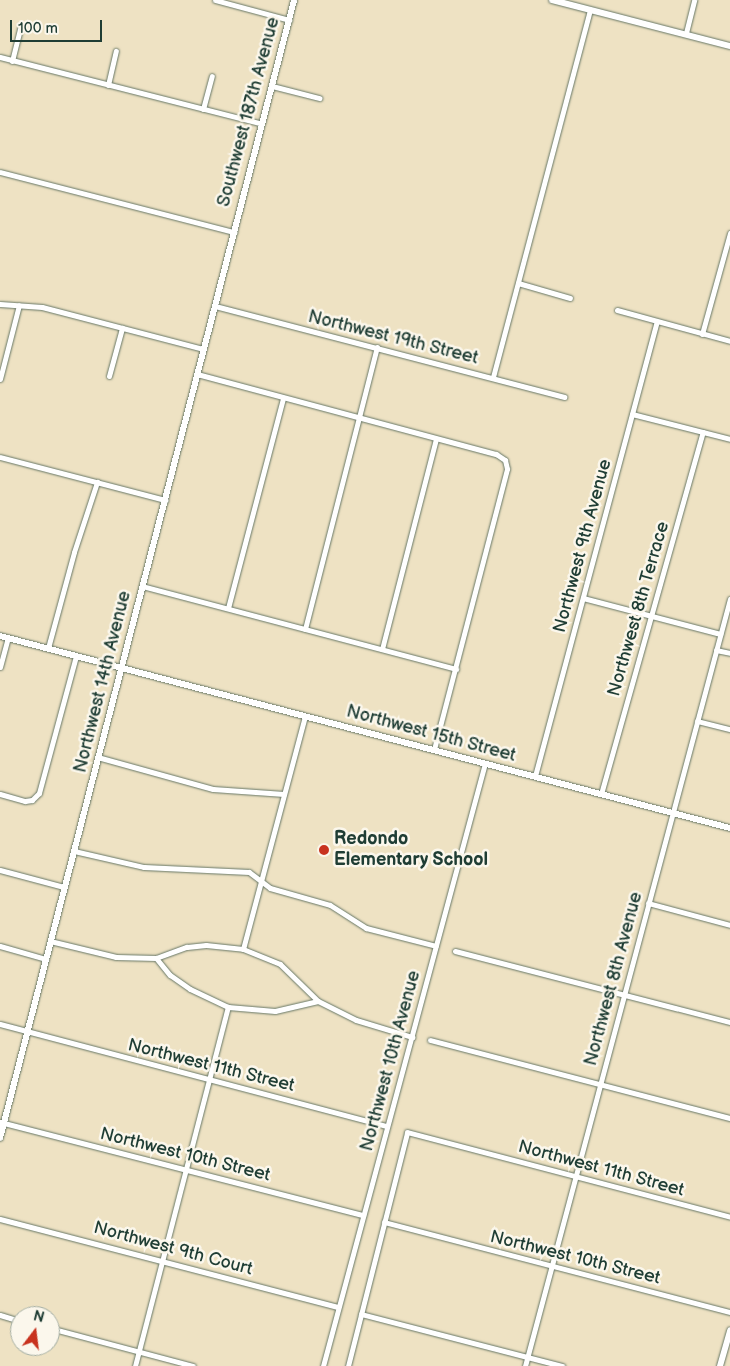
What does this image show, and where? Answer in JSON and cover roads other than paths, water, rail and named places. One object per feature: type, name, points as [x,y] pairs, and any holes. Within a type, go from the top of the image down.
[{"type":"street","points":[[215,0],[289,20]]},
{"type":"street","name":"Southwest 187th Avenue","points":[[234,232],[294,0]]},
{"type":"street","points":[[552,0],[686,33],[730,46]]},
{"type":"street","points":[[686,33],[694,0]]},
{"type":"street","points":[[493,377],[590,10]]},
{"type":"street","points":[[12,61],[21,26]]},
{"type":"street","points":[[108,85],[116,51]]},
{"type":"street","points":[[0,57],[262,124]]},
{"type":"street","points":[[203,110],[212,76]]},
{"type":"street","points":[[272,86],[319,98]]},
{"type":"street","points":[[0,172],[234,232]]},
{"type":"street","name":"Northwest 14th Avenue","points":[[0,1138],[2,1123],[64,887],[124,668],[142,586],[234,232]]},
{"type":"street","points":[[702,334],[730,232]]},
{"type":"street","points":[[518,283],[570,298]]},
{"type":"street","points":[[0,304],[42,307],[203,349]]},
{"type":"street","points":[[0,380],[19,305]]},
{"type":"street","name":"Northwest 19th Street","points":[[214,306],[564,397]]},
{"type":"street","points":[[617,310],[730,341]]},
{"type":"street","name":"Northwest 9th Avenue","points":[[535,776],[657,322]]},
{"type":"street","points":[[109,376],[122,328]]},
{"type":"street","points":[[306,629],[377,347]]},
{"type":"street","points":[[197,374],[496,454],[505,460],[507,469],[434,749]]},
{"type":"street","points":[[228,608],[282,398]]},
{"type":"street","points":[[632,414],[730,439]]},
{"type":"street","name":"Northwest 8th Terrace","points":[[601,794],[703,432]]},
{"type":"street","points":[[382,649],[436,439]]},
{"type":"street","points":[[0,457],[165,500]]},
{"type":"street","points":[[48,648],[74,552],[97,482]]},
{"type":"street","points":[[142,586],[456,669]]},
{"type":"street","points":[[584,598],[720,634]]},
{"type":"street","name":"Northwest 8th Avenue","points":[[525,1366],[730,598]]},
{"type":"street","name":"Northwest 15th Street","points":[[0,636],[730,828]]},
{"type":"street","points":[[0,667],[8,638]]},
{"type":"street","points":[[716,650],[730,653]]},
{"type":"street","points":[[0,794],[25,801],[32,800],[39,793],[76,656]]},
{"type":"street","points":[[243,949],[305,716]]},
{"type":"street","points":[[697,721],[730,730]]},
{"type":"street","points":[[100,758],[213,789],[284,794]]},
{"type":"street","name":"Northwest 10th Avenue","points":[[323,1366],[485,763]]},
{"type":"street","points":[[74,852],[144,867],[249,872],[270,888],[330,905],[366,928],[436,946]]},
{"type":"street","points":[[0,870],[64,887]]},
{"type":"street","points":[[648,903],[730,925]]},
{"type":"street","points":[[50,941],[116,957],[156,958],[187,947],[206,945],[243,949],[280,964],[318,1001],[356,1020],[412,1037]]},
{"type":"street","points":[[0,946],[46,958]]},
{"type":"street","points":[[455,951],[730,1022]]},
{"type":"street","points":[[156,958],[170,975],[183,984],[228,1007],[275,1011],[318,1001]]},
{"type":"street","points":[[135,1366],[228,1007]]},
{"type":"street","name":"Northwest 11th Street","points":[[0,1024],[387,1126]]},
{"type":"street","points":[[430,1040],[730,1118]]},
{"type":"street","name":"Northwest 10th Street","points":[[2,1123],[363,1216]]},
{"type":"street","name":"Northwest 11th Street","points":[[384,1222],[407,1132],[730,1217]]},
{"type":"street","name":"Northwest 9th Court","points":[[0,1219],[338,1307]]},
{"type":"street","points":[[348,1366],[384,1222]]},
{"type":"street","name":"Northwest 10th Street","points":[[384,1222],[730,1312]]},
{"type":"street","points":[[361,1314],[562,1366]]},
{"type":"street","points":[[720,1366],[730,1330]]},
{"type":"street","points":[[60,1331],[193,1366]]},
{"type":"place","name":"Redondo Elementary School","points":[[324,850]]}]
